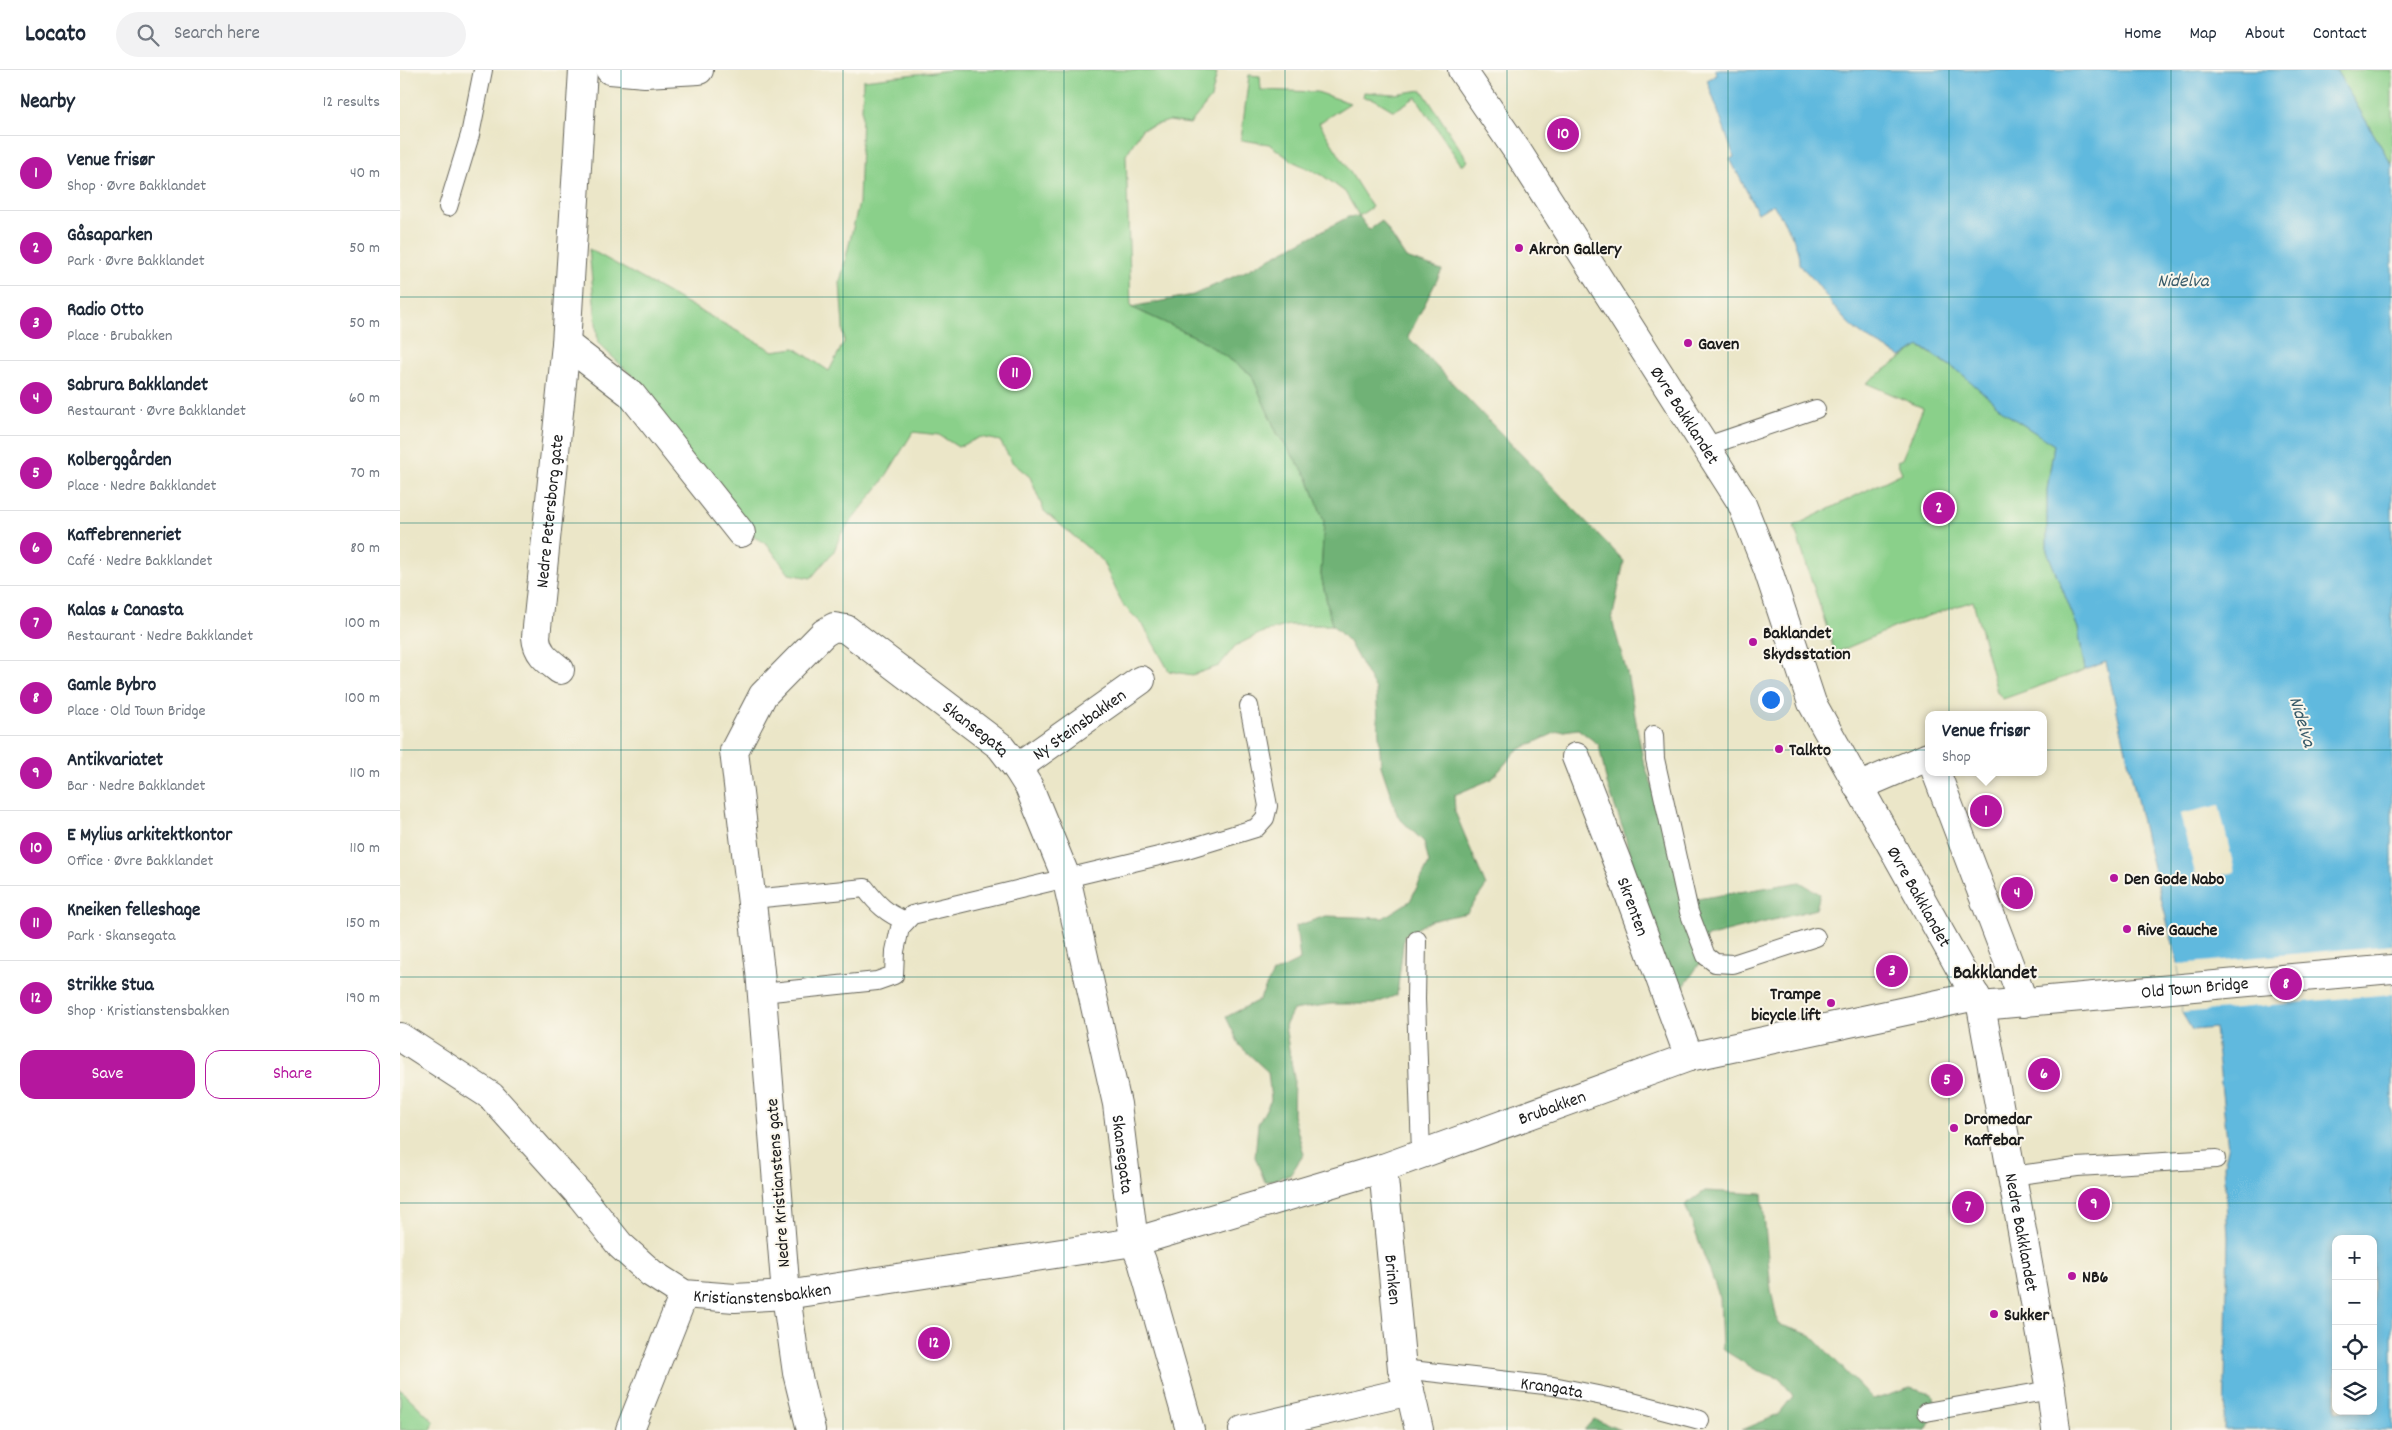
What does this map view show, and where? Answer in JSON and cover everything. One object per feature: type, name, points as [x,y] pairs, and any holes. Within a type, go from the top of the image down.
[{"type":"street","name":"Nedre Petersborg gate","points":[[560,670],[543,657],[537,646],[536,636],[566,344],[583,70]]},
{"type":"street","points":[[610,70],[645,73],[699,70]]},
{"type":"street","name":"Øvre Bakklandet","points":[[1462,70],[1518,152],[1741,502],[1768,570],[1812,703],[1978,1001]]},
{"type":"street","points":[[566,344],[631,394],[741,533]]},
{"type":"street","name":"Skansegata","points":[[834,627],[846,629],[1000,746],[1029,788],[1066,877],[1117,1104],[1134,1242],[1142,1261],[1190,1430]]},
{"type":"street","name":"Nedre Kristianstens gate","points":[[811,1430],[797,1373],[786,1295],[762,993],[734,751],[763,695],[824,632],[834,627]]},
{"type":"street","name":"Ny Steinsbakken","points":[[1017,768],[1141,680]]},
{"type":"street","name":"Skrenten","points":[[1576,757],[1689,1057]]},
{"type":"street","points":[[1858,787],[1925,758]]},
{"type":"street","points":[[1938,776],[2024,1003]]},
{"type":"street","name":"Old Town Bridge","points":[[2024,1003],[2392,969]]},
{"type":"street","name":"Brubakken","points":[[1134,1242],[1383,1168],[1689,1057],[1978,1001],[2024,1003]]},
{"type":"street","name":"Nedre Bakklandet","points":[[1978,1001],[2051,1390],[2056,1430]]},
{"type":"street","name":"Kristianstensbakken","points":[[400,1037],[491,1096],[580,1195],[620,1246],[651,1273],[684,1294],[735,1298],[786,1295],[1134,1242]]},
{"type":"street","name":"Brinken","points":[[1383,1168],[1406,1380],[1419,1430]]},
{"type":"street","points":[[630,1430],[684,1294]]},
{"type":"street","name":"Krangata","points":[[1243,1430],[1406,1380]]},
{"type":"lane","points":[[448,207],[470,135],[483,70]]},
{"type":"lane","points":[[1706,446],[1816,409]]},
{"type":"lane","points":[[762,993],[877,981],[894,975],[895,951],[900,928],[912,915],[1184,850],[1256,828],[1265,818],[1268,806],[1249,706]]},
{"type":"lane","points":[[1654,735],[1655,759],[1689,912],[1706,956],[1715,963],[1733,964],[1816,937]]},
{"type":"lane","points":[[752,899],[865,888],[880,907],[892,916],[906,921]]},
{"type":"lane","points":[[1417,940],[1416,999],[1421,1154]]},
{"type":"lane","points":[[2012,1176],[2077,1167],[2216,1159]]},
{"type":"lane","name":"Krangata","points":[[1406,1380],[1553,1386],[1632,1402],[1700,1420]]},
{"type":"lane","points":[[1926,1412],[2051,1390]]},
{"type":"green space","points":[[951,70],[1124,70],[1217,73],[1211,98],[1190,124],[1169,121],[1142,129],[1126,155],[1131,307],[1200,339],[1251,374],[1277,433],[1308,478],[1324,521],[1321,575],[1332,625],[1289,625],[1261,633],[1235,646],[1219,666],[1192,675],[1169,671],[1143,625],[1123,605],[1102,560],[1044,511],[1030,477],[1012,462],[1000,441],[981,437],[958,447],[939,435],[913,432],[883,481],[841,534],[834,551],[811,578],[789,574],[767,544],[752,536],[666,426],[659,406],[647,390],[598,343],[589,249],[773,351],[795,348],[829,371],[844,342],[840,282],[859,203],[863,80]]},
{"type":"green space","points":[[2336,70],[2392,70],[2392,165]]},
{"type":"green space","points":[[1249,75],[1260,76],[1261,90],[1317,92],[1350,103],[1319,123],[1372,207],[1359,216],[1345,192],[1322,175],[1292,161],[1269,144],[1241,140]]},
{"type":"green space","points":[[1422,90],[1468,161],[1462,166],[1416,97],[1394,111],[1374,99],[1363,97],[1364,92],[1394,94]]},
{"type":"green space","points":[[1359,216],[1369,230],[1382,221],[1406,258],[1442,270],[1408,337],[1624,561],[1612,620],[1627,673],[1643,760],[1669,833],[1697,899],[1800,882],[1820,894],[1816,909],[1707,937],[1700,963],[1683,988],[1657,983],[1625,835],[1607,784],[1599,745],[1578,729],[1557,732],[1516,751],[1492,779],[1454,795],[1455,812],[1486,886],[1467,913],[1430,921],[1404,936],[1397,995],[1374,1004],[1331,1004],[1293,1010],[1285,1026],[1294,1078],[1293,1115],[1304,1154],[1290,1175],[1265,1182],[1255,1157],[1258,1124],[1271,1100],[1268,1072],[1240,1046],[1226,1017],[1259,1000],[1273,973],[1300,960],[1296,926],[1326,916],[1383,918],[1410,901],[1429,863],[1424,842],[1398,817],[1381,766],[1376,690],[1349,642],[1332,625],[1321,575],[1324,521],[1308,478],[1277,433],[1251,374],[1200,339],[1131,307],[1193,295],[1246,271],[1348,217]]},
{"type":"green space","points":[[1919,346],[1961,373],[2008,415],[2054,445],[2047,490],[2047,551],[2078,628],[2085,670],[2003,699],[1997,692],[1973,601],[1898,626],[1835,653],[1794,526],[1902,473],[1897,461],[1902,459],[1923,408],[1866,383]]},
{"type":"green space","points":[[1705,1191],[1762,1194],[1771,1290],[1778,1324],[1811,1335],[1873,1400],[1910,1388],[1932,1394],[1937,1410],[1926,1430],[1742,1430],[1778,1415],[1793,1396],[1781,1379],[1756,1370],[1722,1349],[1720,1298],[1685,1205]]},
{"type":"green space","points":[[400,1389],[434,1422],[431,1430],[400,1430]]},
{"type":"green space","points":[[1594,1419],[1620,1430],[1584,1430]]},
{"type":"water","name":"Nidelva","points":[[1715,70],[2336,70],[2392,165],[2392,1430],[2224,1430],[2228,1237],[2224,1164],[2228,1149],[2215,1028],[2192,1030],[2182,1013],[2178,964],[2146,840],[2106,662],[2085,670],[2078,628],[2047,551],[2047,490],[2054,445],[2008,415],[1961,373],[1920,346],[1901,357],[1860,333],[1847,322],[1814,280],[1799,265],[1797,248],[1773,204],[1758,213],[1730,159],[1734,157],[1707,80],[1717,75]]},
{"type":"pier","name":"Den Gode Nabo","points":[[2219,805],[2235,872],[2197,881],[2180,814]]},
{"type":"pier","points":[[2392,945],[2392,994],[2182,1013],[2178,964]]},
{"type":"place","name":"E Mylius arkitektkontor","points":[[1563,134]]},
{"type":"place","name":"Akron Gallery","points":[[1519,248]]},
{"type":"place","name":"Gaven","points":[[1688,343]]},
{"type":"place","name":"Kneiken felleshage","points":[[1015,373]]},
{"type":"place","name":"Gåsaparken","points":[[1939,508]]},
{"type":"place","name":"Baklandet Skydsstation","points":[[1753,642]]},
{"type":"place","name":"Talkto","points":[[1779,749]]},
{"type":"place","name":"Venue frisør","points":[[1986,811]]},
{"type":"place","name":"Den Gode Nabo","points":[[2114,878]]},
{"type":"place","name":"Sabrura Bakklandet","points":[[2017,893]]},
{"type":"place","name":"Rive Gauche","points":[[2127,929]]},
{"type":"place","name":"Radio Otto","points":[[1892,971]]},
{"type":"place","name":"Gamle Bybro","points":[[2286,984]]},
{"type":"place","name":"Trampe bicycle lift","points":[[1831,1003]]},
{"type":"place","name":"Kaffebrenneriet","points":[[2044,1074]]},
{"type":"place","name":"Kolberggården","points":[[1947,1080]]},
{"type":"place","name":"Dromedar Kaffebar","points":[[1954,1128]]},
{"type":"place","name":"Antikvariatet","points":[[2094,1204]]},
{"type":"place","name":"Kalas & Canasta","points":[[1968,1207]]},
{"type":"place","name":"NB6","points":[[2072,1276]]},
{"type":"place","name":"Sukker","points":[[1994,1314]]},
{"type":"place","name":"Strikke Stua","points":[[934,1343]]},
{"type":"district","name":"Bakklandet","points":[[1995,971]]}]
